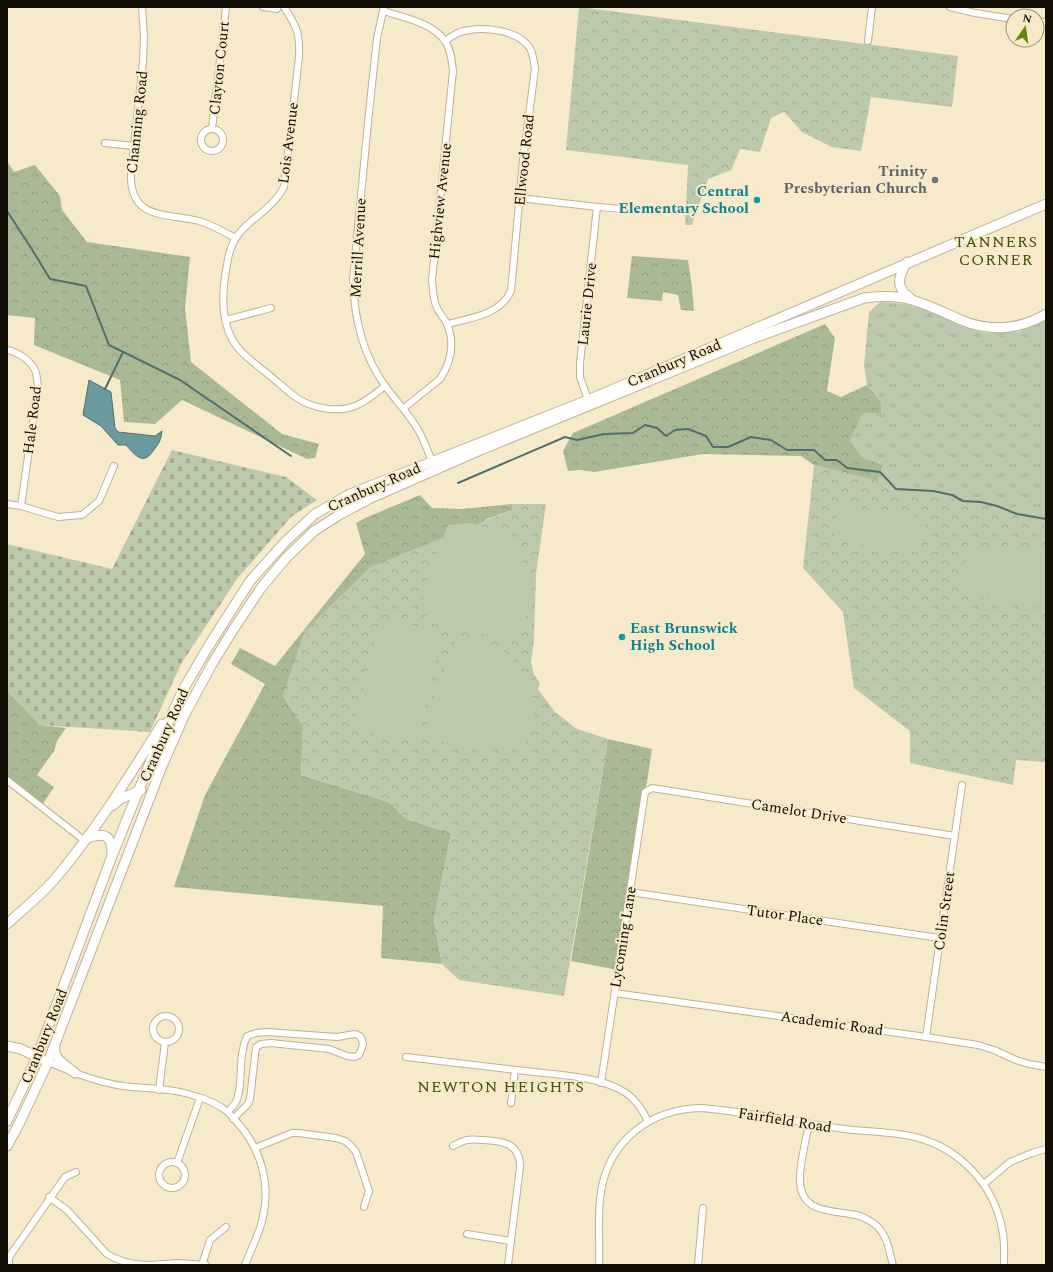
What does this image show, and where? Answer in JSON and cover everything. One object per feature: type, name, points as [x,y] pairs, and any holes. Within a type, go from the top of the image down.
[{"type":"main road","name":"Cranbury Road","points":[[7,1121],[37,1057],[112,856],[153,756],[183,690],[208,647],[250,581],[286,541],[316,514],[350,494],[588,400],[907,262],[1046,204]]},
{"type":"main road","points":[[907,262],[899,279],[900,287],[903,293],[912,300]]},
{"type":"main road","name":"Cranbury Road","points":[[7,1146],[48,1062],[162,766],[185,714],[212,664],[262,588],[286,558],[314,531],[339,515],[370,499],[483,449],[754,338],[864,298],[893,296],[912,300],[928,305],[962,321],[986,328],[1009,328],[1036,320],[1046,314]]},
{"type":"main road","points":[[7,924],[53,881],[86,839],[108,809],[183,690]]},
{"type":"main road","points":[[108,809],[120,800],[138,792],[150,782],[162,766]]},
{"type":"main road","points":[[86,839],[97,834],[105,835],[110,840],[112,856]]},
{"type":"main road","points":[[55,1043],[54,1049],[57,1058],[75,1073]]},
{"type":"main road","points":[[7,1046],[21,1049],[48,1062]]},
{"type":"street","name":"Channing Road","points":[[142,7],[144,37],[143,61],[130,183],[135,197],[144,208],[158,214],[198,220],[219,228],[236,238]]},
{"type":"street","name":"Clayton Court","points":[[212,129],[226,7]]},
{"type":"street","points":[[263,7],[278,7]]},
{"type":"street","name":"Lois Avenue","points":[[284,7],[294,23],[300,38],[284,187],[273,204],[249,222],[236,238],[228,258],[223,292],[226,320],[232,340],[245,356],[298,398],[309,404],[334,410],[355,407],[385,386]]},
{"type":"street","points":[[868,41],[872,7]]},
{"type":"street","points":[[950,7],[1005,18]]},
{"type":"street","name":"Highview Avenue","points":[[384,9],[432,29],[445,41],[452,61],[453,71],[432,280],[433,294],[437,308],[447,324],[452,345],[451,354],[444,372],[435,384],[404,408]]},
{"type":"street","name":"Merrill Avenue","points":[[384,9],[377,38],[353,280],[356,312],[361,337],[369,357],[385,386],[404,408],[417,428],[436,470]]},
{"type":"street","name":"Ellwood Road","points":[[445,41],[464,31],[477,28],[508,32],[521,39],[530,48],[533,55],[535,69],[523,160],[512,284],[508,296],[493,310],[447,324]]},
{"type":"street","points":[[105,143],[134,146]]},
{"type":"street","points":[[520,198],[597,207],[674,211]]},
{"type":"street","name":"Laurie Drive","points":[[588,400],[580,376],[580,363],[597,207]]},
{"type":"street","points":[[226,320],[271,308]]},
{"type":"street","name":"Hale Road","points":[[7,350],[24,356],[35,370],[38,386],[21,506]]},
{"type":"street","points":[[7,504],[21,506],[58,518],[82,515],[99,501],[114,466]]},
{"type":"street","points":[[7,780],[86,839]]},
{"type":"street","name":"Colin Street","points":[[926,1037],[962,785]]},
{"type":"street","name":"Camelot Drive","points":[[645,792],[652,788],[955,836]]},
{"type":"street","name":"Lycoming Lane","points":[[601,1083],[645,792]]},
{"type":"street","name":"Tutor Place","points":[[630,892],[940,938]]},
{"type":"street","name":"Academic Road","points":[[615,993],[978,1045],[994,1050],[1016,1060],[1046,1068]]},
{"type":"street","points":[[169,1016],[176,1021],[178,1025],[178,1033],[173,1040],[165,1042],[157,1038],[153,1031],[153,1027],[160,1017],[169,1016]]},
{"type":"street","points":[[228,1112],[238,1097],[243,1045],[247,1036],[267,1032],[337,1037],[355,1034],[360,1036],[363,1045],[359,1056],[354,1057],[329,1049],[271,1043],[259,1045],[256,1047],[254,1057],[250,1099],[248,1104],[233,1119]]},
{"type":"street","points":[[252,1035],[259,1045]]},
{"type":"street","points":[[160,1090],[165,1042]]},
{"type":"street","points":[[406,1057],[580,1077],[615,1086],[630,1096],[642,1110],[648,1122]]},
{"type":"street","points":[[48,1062],[96,1081],[122,1086],[185,1093],[200,1098],[228,1112],[247,1134],[264,1174],[265,1206],[262,1220],[245,1265]]},
{"type":"street","points":[[511,1103],[515,1070]]},
{"type":"street","points":[[177,1163],[200,1098]]},
{"type":"street","name":"Fairfield Road","points":[[599,1265],[601,1193],[610,1164],[620,1146],[635,1131],[648,1122],[671,1112],[686,1108],[701,1108],[852,1130],[902,1135],[926,1140],[943,1148],[972,1170],[984,1184],[993,1200],[999,1217],[1004,1241],[1004,1265]]},
{"type":"street","points":[[809,1124],[800,1175],[801,1188],[807,1200],[824,1211],[856,1215],[873,1223],[886,1238],[893,1265]]},
{"type":"street","points":[[254,1148],[292,1133],[336,1138],[345,1141],[350,1144],[356,1152],[369,1191],[364,1207]]},
{"type":"street","points":[[453,1146],[466,1140],[501,1141],[510,1145],[517,1153],[520,1167],[508,1265]]},
{"type":"street","points":[[984,1184],[1010,1162],[1046,1149]]},
{"type":"street","points":[[177,1163],[183,1168],[185,1176],[184,1180],[182,1184],[176,1188],[167,1188],[161,1183],[158,1175],[159,1171],[164,1164],[177,1163]]},
{"type":"street","points":[[9,1265],[9,1257],[49,1197],[65,1177],[76,1172]]},
{"type":"street","points":[[49,1197],[67,1210],[107,1254],[124,1262],[146,1265]]},
{"type":"street","points":[[698,1265],[703,1208]]},
{"type":"street","points":[[202,1265],[210,1240],[214,1235],[226,1227]]},
{"type":"street","points":[[467,1234],[511,1241]]},
{"type":"street","points":[[149,1265],[178,1263],[206,1265]]},
{"type":"green space","points":[[579,7],[958,56],[952,107],[871,97],[861,151],[832,147],[802,132],[784,112],[771,118],[760,152],[740,149],[731,170],[708,179],[692,225],[685,225],[688,165],[566,150]]},
{"type":"green space","points":[[7,161],[14,172],[35,165],[60,196],[62,210],[87,242],[190,257],[185,308],[191,362],[282,434],[319,444],[315,458],[307,459],[182,400],[155,424],[124,422],[120,380],[34,345],[35,318],[7,315]]},
{"type":"green space","points":[[632,256],[688,260],[694,311],[681,310],[678,295],[663,292],[662,301],[627,298]]},
{"type":"green space","points":[[880,302],[905,304],[929,311],[963,327],[985,333],[1019,332],[1046,319],[1046,521],[878,481],[883,465],[862,457],[850,441],[863,413],[881,414],[881,402],[867,385],[864,365],[869,312]]},
{"type":"green space","points":[[825,324],[835,338],[827,391],[841,397],[867,385],[881,402],[881,414],[863,413],[850,441],[862,457],[883,465],[878,481],[814,465],[801,456],[703,454],[594,472],[580,470],[568,471],[563,451],[573,433]]},
{"type":"green space","points":[[172,450],[286,477],[317,500],[291,517],[237,579],[181,664],[150,732],[40,725],[7,690],[7,544],[112,569]]},
{"type":"green space","points":[[814,465],[1046,521],[1046,762],[1016,760],[1013,785],[910,763],[910,731],[854,688],[843,612],[803,568]]},
{"type":"green space","points":[[420,495],[432,508],[462,509],[512,504],[512,510],[487,519],[283,696],[303,726],[301,775],[389,802],[406,819],[451,833],[434,920],[442,964],[381,958],[383,906],[174,887],[205,795],[265,684],[231,664],[240,648],[275,666],[365,554],[356,523]]},
{"type":"green space","points":[[512,504],[546,504],[536,574],[534,641],[531,662],[534,674],[540,684],[538,689],[555,712],[577,729],[608,739],[564,996],[459,980],[442,964],[434,920],[451,833],[406,819],[389,802],[301,775],[303,726],[283,696],[304,632],[370,567],[512,510]]},
{"type":"green space","points":[[839,506],[926,518],[921,553],[834,540]]},
{"type":"green space","points":[[470,523],[485,528],[505,538],[522,561],[529,583],[529,607],[522,629],[513,641],[431,622],[421,609],[425,586],[448,525]]},
{"type":"green space","points":[[969,546],[1046,552],[1046,609],[960,594]]},
{"type":"green space","points":[[380,618],[442,633],[417,743],[354,728]]},
{"type":"green space","points":[[457,636],[482,641],[501,650],[511,657],[526,677],[533,701],[534,713],[532,732],[522,750],[459,745],[429,738],[425,730],[431,705]]},
{"type":"green space","points":[[7,690],[40,725],[66,728],[57,741],[54,751],[37,775],[54,787],[42,805],[7,781]]},
{"type":"green space","points":[[608,739],[652,749],[618,970],[571,961]]},
{"type":"water","points":[[89,380],[111,392],[115,428],[118,432],[155,436],[162,431],[157,446],[146,458],[139,457],[126,445],[118,445],[101,426],[83,415]]},
{"type":"waterway","points":[[7,211],[50,279],[86,286],[109,345],[180,380],[291,456]]},
{"type":"waterway","points":[[105,389],[123,352]]},
{"type":"waterway","points":[[458,483],[565,437],[577,440],[604,434],[633,433],[645,425],[657,428],[666,436],[675,430],[688,429],[706,436],[713,447],[728,447],[751,437],[771,440],[787,450],[814,450],[825,460],[837,460],[847,468],[880,472],[896,489],[933,491],[952,495],[963,501],[981,502],[997,506],[1017,514],[1046,519]]},
{"type":"place","name":"Trinity Presbyterian Church","points":[[935,180]]},
{"type":"place","name":"Central Elementary School","points":[[757,200]]},
{"type":"place","name":"East Brunswick High School","points":[[622,637]]},
{"type":"district","name":"TANNERS CORNER","points":[[996,250]]},
{"type":"district","name":"NEWTON HEIGHTS","points":[[501,1086]]}]
